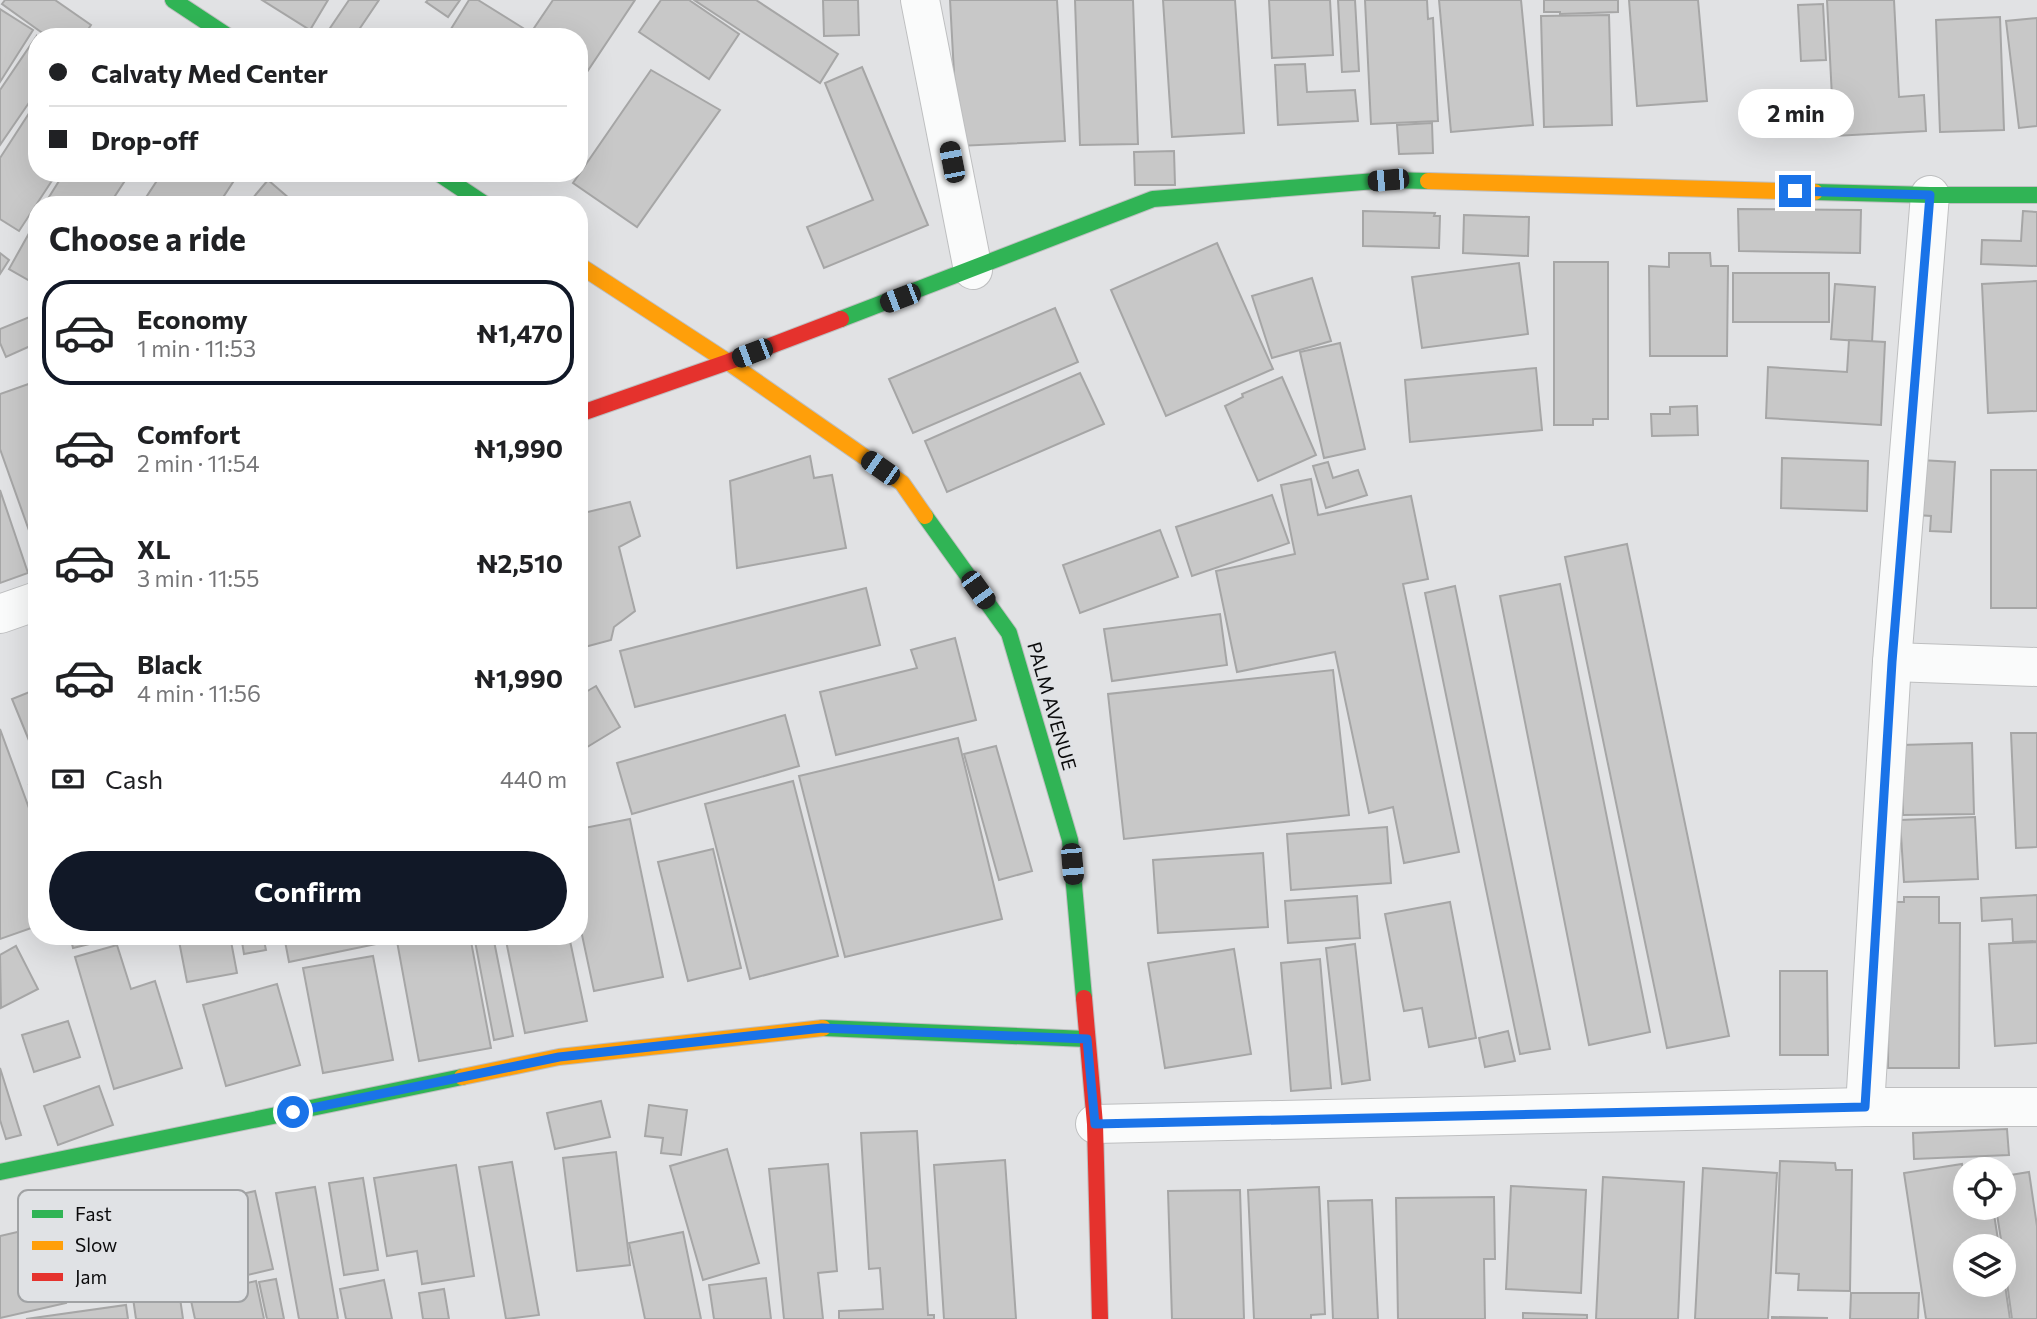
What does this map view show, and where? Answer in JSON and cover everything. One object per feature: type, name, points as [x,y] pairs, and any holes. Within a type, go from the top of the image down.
[{"type":"street","points":[[173,0],[215,28]]},
{"type":"street","points":[[920,0],[973,270]]},
{"type":"street","points":[[588,411],[728,362],[1153,199],[1388,180],[1930,195],[2037,195]]},
{"type":"street","points":[[452,182],[472,196]]},
{"type":"street","points":[[1865,1107],[1892,662],[1930,195]]},
{"type":"street","name":"PALM AVENUE","points":[[588,271],[728,362],[902,483],[1009,633],[1070,840],[1095,1124],[1100,1319]]},
{"type":"street","points":[[0,614],[28,604]]},
{"type":"street","points":[[1892,662],[2037,667]]},
{"type":"street","points":[[0,1172],[559,1057],[822,1028],[1087,1039]]},
{"type":"street","points":[[1095,1124],[1865,1107],[2037,1107]]},
{"type":"building","points":[[5,0],[55,0],[91,25],[89,28],[35,28],[2,4]]},
{"type":"building","points":[[262,0],[328,0],[311,28],[307,28]]},
{"type":"building","points":[[349,0],[379,0],[360,28],[330,28]]},
{"type":"building","points":[[460,0],[448,17],[426,2]]},
{"type":"building","points":[[469,0],[478,0],[523,28],[452,28]]},
{"type":"building","points":[[553,0],[635,0],[588,70],[588,28],[534,28]]},
{"type":"building","points":[[661,0],[689,0],[739,34],[709,79],[639,32]]},
{"type":"building","points":[[694,0],[756,0],[838,54],[820,83]]},
{"type":"building","points":[[823,0],[858,0],[859,35],[824,36]]},
{"type":"building","points":[[950,0],[1057,0],[1065,141],[958,146]]},
{"type":"building","points":[[1075,0],[1133,0],[1138,144],[1080,145]]},
{"type":"building","points":[[1163,0],[1235,0],[1244,133],[1172,137]]},
{"type":"building","points":[[1269,0],[1330,0],[1333,55],[1272,58]]},
{"type":"building","points":[[1338,0],[1355,0],[1359,71],[1342,72]]},
{"type":"building","points":[[1365,0],[1427,0],[1428,19],[1433,18],[1438,121],[1371,124]]},
{"type":"building","points":[[1439,0],[1521,0],[1533,125],[1451,132]]},
{"type":"building","points":[[1544,0],[1618,0],[1618,12],[1544,12]]},
{"type":"building","points":[[1629,0],[1698,0],[1707,101],[1637,106]]},
{"type":"building","points":[[1827,0],[1894,0],[1899,97],[1924,95],[1926,131],[1834,136]]},
{"type":"building","points":[[1823,4],[1826,60],[1801,61],[1798,5]]},
{"type":"building","points":[[0,9],[30,28],[28,38],[0,82]]},
{"type":"building","points":[[1609,15],[1612,125],[1544,127],[1541,16]]},
{"type":"building","points":[[2000,17],[2004,130],[1940,132],[1936,20]]},
{"type":"building","points":[[2037,18],[2037,126],[2019,128],[2006,21]]},
{"type":"building","points":[[28,49],[28,104],[0,145],[0,90]]},
{"type":"building","points":[[1305,64],[1307,92],[1355,90],[1358,121],[1278,125],[1275,65]]},
{"type":"building","points":[[862,67],[928,225],[824,268],[807,227],[873,200],[825,83]]},
{"type":"building","points":[[651,70],[720,110],[637,227],[573,183],[588,182],[588,161]]},
{"type":"building","points":[[28,115],[28,182],[51,182],[42,196],[28,196],[28,217],[19,231],[0,219],[0,158]]},
{"type":"building","points":[[1432,123],[1433,153],[1399,154],[1397,125]]},
{"type":"building","points":[[1174,151],[1175,185],[1135,185],[1134,152]]},
{"type":"building","points":[[58,182],[124,182],[115,196],[50,196]]},
{"type":"building","points":[[156,182],[233,182],[224,196],[147,196]]},
{"type":"building","points":[[266,182],[270,182],[287,196],[255,196]]},
{"type":"building","points":[[1738,209],[1861,210],[1860,253],[1739,251]]},
{"type":"building","points":[[1363,211],[1435,213],[1434,216],[1440,216],[1439,248],[1363,246]]},
{"type":"building","points":[[2023,211],[2037,212],[2037,266],[1981,264],[1982,240],[2021,241]]},
{"type":"building","points":[[1464,215],[1529,217],[1528,256],[1463,253]]},
{"type":"building","points":[[28,235],[28,280],[9,269]]},
{"type":"building","points":[[1217,243],[1273,369],[1166,416],[1111,290]]},
{"type":"building","points":[[0,253],[9,260],[0,274]]},
{"type":"building","points":[[1669,253],[1710,253],[1711,266],[1728,266],[1727,356],[1650,356],[1649,266],[1669,267]]},
{"type":"building","points":[[1554,262],[1608,262],[1608,419],[1593,419],[1593,425],[1554,425]]},
{"type":"building","points":[[1519,263],[1528,334],[1422,348],[1412,277]]},
{"type":"building","points":[[1733,273],[1829,273],[1829,322],[1733,322]]},
{"type":"building","points":[[1312,278],[1331,341],[1272,358],[1252,296]]},
{"type":"building","points":[[2037,281],[2037,411],[1988,413],[1982,284]]},
{"type":"building","points":[[1835,284],[1875,287],[1872,342],[1831,339]]},
{"type":"building","points":[[1055,308],[1078,362],[913,433],[889,379]]},
{"type":"building","points":[[28,318],[28,347],[6,357],[0,343],[0,329]]},
{"type":"building","points":[[1849,340],[1885,342],[1881,425],[1766,418],[1768,367],[1847,372]]},
{"type":"building","points":[[1340,343],[1365,449],[1324,458],[1300,352]]},
{"type":"building","points":[[1536,368],[1542,430],[1410,442],[1405,380]]},
{"type":"building","points":[[1080,373],[1104,424],[947,492],[925,441]]},
{"type":"building","points":[[1282,377],[1316,455],[1258,481],[1225,406],[1243,397],[1242,394]]},
{"type":"building","points":[[28,384],[28,528],[0,449],[0,394]]},
{"type":"building","points":[[1697,406],[1698,435],[1652,436],[1651,414],[1670,414],[1670,407]]},
{"type":"building","points":[[810,456],[814,478],[832,475],[846,548],[737,568],[730,481]]},
{"type":"building","points":[[1782,458],[1868,461],[1867,511],[1781,508]]},
{"type":"building","points":[[1920,460],[1955,462],[1951,532],[1930,531],[1931,516],[1917,515]]},
{"type":"building","points":[[1328,462],[1333,478],[1358,470],[1367,495],[1326,508],[1313,466]]},
{"type":"building","points":[[1991,470],[2037,470],[2037,608],[1991,608]]},
{"type":"building","points":[[1311,479],[1318,515],[1411,496],[1428,579],[1403,584],[1459,852],[1404,863],[1393,807],[1369,813],[1335,652],[1237,672],[1216,571],[1295,554],[1281,485]]},
{"type":"building","points":[[0,490],[28,573],[0,583]]},
{"type":"building","points":[[1272,495],[1289,543],[1192,576],[1176,527]]},
{"type":"building","points":[[630,502],[640,536],[619,547],[635,611],[614,627],[611,640],[588,646],[588,512]]},
{"type":"building","points":[[1160,530],[1178,577],[1080,613],[1063,565]]},
{"type":"building","points":[[1627,544],[1729,1036],[1667,1048],[1565,557]]},
{"type":"building","points":[[1560,584],[1650,1032],[1589,1045],[1500,596]]},
{"type":"building","points":[[1455,586],[1550,1049],[1520,1054],[1425,593]]},
{"type":"building","points":[[866,588],[880,645],[635,707],[620,651]]},
{"type":"building","points":[[1220,614],[1227,665],[1112,681],[1104,629]]},
{"type":"building","points":[[955,638],[976,720],[836,755],[820,692],[917,668],[911,650]]},
{"type":"building","points":[[1333,670],[1349,815],[1124,839],[1108,694]]},
{"type":"building","points":[[596,686],[620,727],[588,747],[588,691]]},
{"type":"building","points":[[28,693],[28,738],[12,699]]},
{"type":"building","points":[[785,715],[799,766],[632,814],[617,763]]},
{"type":"building","points":[[0,729],[28,805],[28,929],[0,939]]},
{"type":"building","points":[[2011,733],[2037,733],[2037,847],[2016,848]]},
{"type":"building","points":[[958,738],[1002,919],[845,957],[799,776]]},
{"type":"building","points":[[1972,743],[1974,814],[1903,815],[1901,745]]},
{"type":"building","points":[[996,746],[1032,871],[999,880],[964,754]]},
{"type":"building","points":[[793,781],[838,956],[750,979],[705,804]]},
{"type":"building","points":[[1975,817],[1978,879],[1904,882],[1900,820]]},
{"type":"building","points":[[630,819],[663,977],[594,991],[584,945],[588,945],[588,827]]},
{"type":"building","points":[[1387,827],[1391,883],[1291,890],[1287,834]]},
{"type":"building","points":[[713,849],[741,968],[688,981],[658,862]]},
{"type":"building","points":[[1263,853],[1268,927],[1158,933],[1153,860]]},
{"type":"building","points":[[2037,895],[2037,941],[2013,942],[2012,919],[1982,921],[1981,898]]},
{"type":"building","points":[[1357,896],[1360,938],[1288,943],[1285,901]]},
{"type":"building","points":[[1904,897],[1939,897],[1939,923],[1960,923],[1959,1068],[1888,1068],[1889,902],[1904,902]]},
{"type":"building","points":[[1450,902],[1476,1038],[1429,1047],[1422,1008],[1404,1011],[1385,914]]},
{"type":"building","points":[[2037,942],[2037,1043],[1995,1046],[1989,944]]},
{"type":"building","points":[[1355,944],[1370,1080],[1342,1084],[1326,948]]},
{"type":"building","points":[[117,945],[131,989],[155,981],[182,1068],[114,1089],[75,957]]},
{"type":"building","points":[[180,945],[232,945],[237,973],[187,982]]},
{"type":"building","points":[[242,945],[265,945],[266,950],[244,954]]},
{"type":"building","points":[[286,945],[371,945],[289,962]]},
{"type":"building","points":[[398,945],[472,945],[491,1048],[419,1061]]},
{"type":"building","points":[[476,945],[495,945],[513,1036],[494,1040]]},
{"type":"building","points":[[507,945],[571,945],[587,1021],[525,1033]]},
{"type":"building","points":[[16,946],[38,989],[1,1008],[0,955]]},
{"type":"building","points":[[1234,949],[1251,1054],[1165,1068],[1148,963]]},
{"type":"building","points":[[373,956],[393,1060],[323,1073],[303,968]]},
{"type":"building","points":[[1320,959],[1331,1088],[1291,1091],[1281,963]]},
{"type":"building","points":[[1780,971],[1827,971],[1828,1055],[1780,1055]]},
{"type":"building","points":[[277,984],[300,1065],[226,1086],[203,1005]]},
{"type":"building","points":[[68,1021],[80,1057],[34,1072],[22,1035]]},
{"type":"building","points":[[1508,1031],[1515,1061],[1485,1067],[1479,1038]]},
{"type":"building","points":[[0,1068],[21,1135],[6,1139],[0,1120]]},
{"type":"building","points":[[99,1086],[113,1125],[58,1145],[44,1106]]},
{"type":"building","points":[[601,1101],[610,1137],[555,1149],[547,1113]]},
{"type":"building","points":[[649,1105],[687,1110],[681,1155],[661,1153],[663,1138],[645,1136]]},
{"type":"building","points":[[2007,1129],[2009,1155],[1914,1159],[1913,1133]]},
{"type":"building","points":[[917,1131],[928,1315],[934,1315],[934,1319],[839,1319],[839,1311],[883,1309],[880,1268],[869,1269],[861,1133]]},
{"type":"building","points":[[727,1149],[759,1263],[703,1280],[670,1166]]},
{"type":"building","points":[[616,1152],[630,1265],[577,1271],[563,1158]]},
{"type":"building","points":[[1005,1160],[1016,1319],[944,1319],[934,1165]]},
{"type":"building","points":[[1780,1161],[1835,1163],[1836,1170],[1852,1170],[1850,1291],[1798,1290],[1799,1274],[1776,1273]]},
{"type":"building","points":[[512,1162],[539,1315],[506,1319],[479,1167]]},
{"type":"building","points":[[828,1164],[837,1271],[818,1273],[823,1319],[784,1319],[769,1169]]},
{"type":"building","points":[[456,1165],[474,1276],[422,1284],[417,1251],[387,1256],[374,1178]]},
{"type":"building","points":[[1953,1165],[1953,1220],[1995,1220],[1997,1234],[1953,1234],[1953,1297],[2007,1297],[2010,1319],[1926,1319],[1904,1173]]},
{"type":"building","points":[[1703,1168],[1777,1173],[1768,1319],[1695,1319]]},
{"type":"building","points":[[2029,1172],[2037,1226],[2037,1319],[2012,1319],[2009,1297],[2016,1297],[2016,1234],[2000,1234],[1998,1220],[2016,1220],[2016,1174]]},
{"type":"building","points":[[1603,1177],[1684,1182],[1678,1319],[1596,1319]]},
{"type":"building","points":[[363,1178],[378,1270],[344,1275],[329,1183]]},
{"type":"building","points":[[1511,1186],[1586,1190],[1581,1293],[1506,1289]]},
{"type":"building","points":[[315,1187],[338,1319],[299,1319],[276,1193]]},
{"type":"building","points":[[1319,1187],[1325,1314],[1311,1315],[1311,1319],[1254,1319],[1248,1190]]},
{"type":"building","points":[[1240,1190],[1244,1319],[1172,1319],[1168,1191]]},
{"type":"building","points":[[255,1191],[273,1269],[248,1275],[248,1193]]},
{"type":"building","points":[[1494,1197],[1495,1259],[1484,1259],[1485,1319],[1398,1319],[1396,1198]]},
{"type":"building","points":[[1372,1200],[1378,1319],[1333,1319],[1328,1201]]},
{"type":"building","points":[[18,1232],[18,1302],[66,1303],[0,1318],[0,1236]]},
{"type":"building","points":[[683,1232],[701,1319],[645,1319],[629,1243]]},
{"type":"building","points":[[766,1278],[771,1319],[714,1319],[709,1285]]},
{"type":"building","points":[[276,1279],[284,1319],[267,1319],[259,1282]]},
{"type":"building","points":[[384,1280],[392,1319],[346,1319],[340,1289]]},
{"type":"building","points":[[256,1281],[264,1319],[195,1319],[191,1302],[248,1302],[248,1283]]},
{"type":"building","points":[[444,1289],[449,1319],[423,1319],[419,1293]]},
{"type":"building","points":[[1851,1293],[1919,1293],[1918,1319],[1850,1319]]},
{"type":"building","points":[[134,1302],[181,1302],[183,1319],[136,1319]]},
{"type":"building","points":[[126,1305],[128,1319],[26,1319]]},
{"type":"building","points":[[1523,1313],[1587,1315],[1587,1319],[1523,1319]]},
{"type":"building","points":[[1827,1318],[1827,1319],[1772,1319]]},
{"type":"traffic: fast","points":[[173,0],[215,28]]},
{"type":"traffic: fast","points":[[841,319],[1153,199],[1388,180],[1428,181]]},
{"type":"traffic: fast","points":[[452,182],[472,196]]},
{"type":"traffic: fast","points":[[1815,192],[2037,195]]},
{"type":"traffic: fast","points":[[925,516],[1009,633],[1070,840],[1084,998]]},
{"type":"traffic: fast","points":[[823,1028],[1087,1039]]},
{"type":"traffic: fast","points":[[0,1172],[462,1077]]},
{"type":"traffic: slow","points":[[1428,181],[1815,192]]},
{"type":"traffic: slow","points":[[588,271],[728,362],[902,483],[925,516]]},
{"type":"traffic: slow","points":[[462,1077],[559,1057],[823,1028]]},
{"type":"traffic: jam","points":[[588,411],[841,319]]},
{"type":"traffic: jam","points":[[1084,998],[1095,1124],[1100,1319]]},
{"type":"route","points":[[293,1112],[559,1057],[822,1028],[1087,1039],[1095,1124],[1865,1107],[1892,662],[1930,195],[1795,191]]}]
